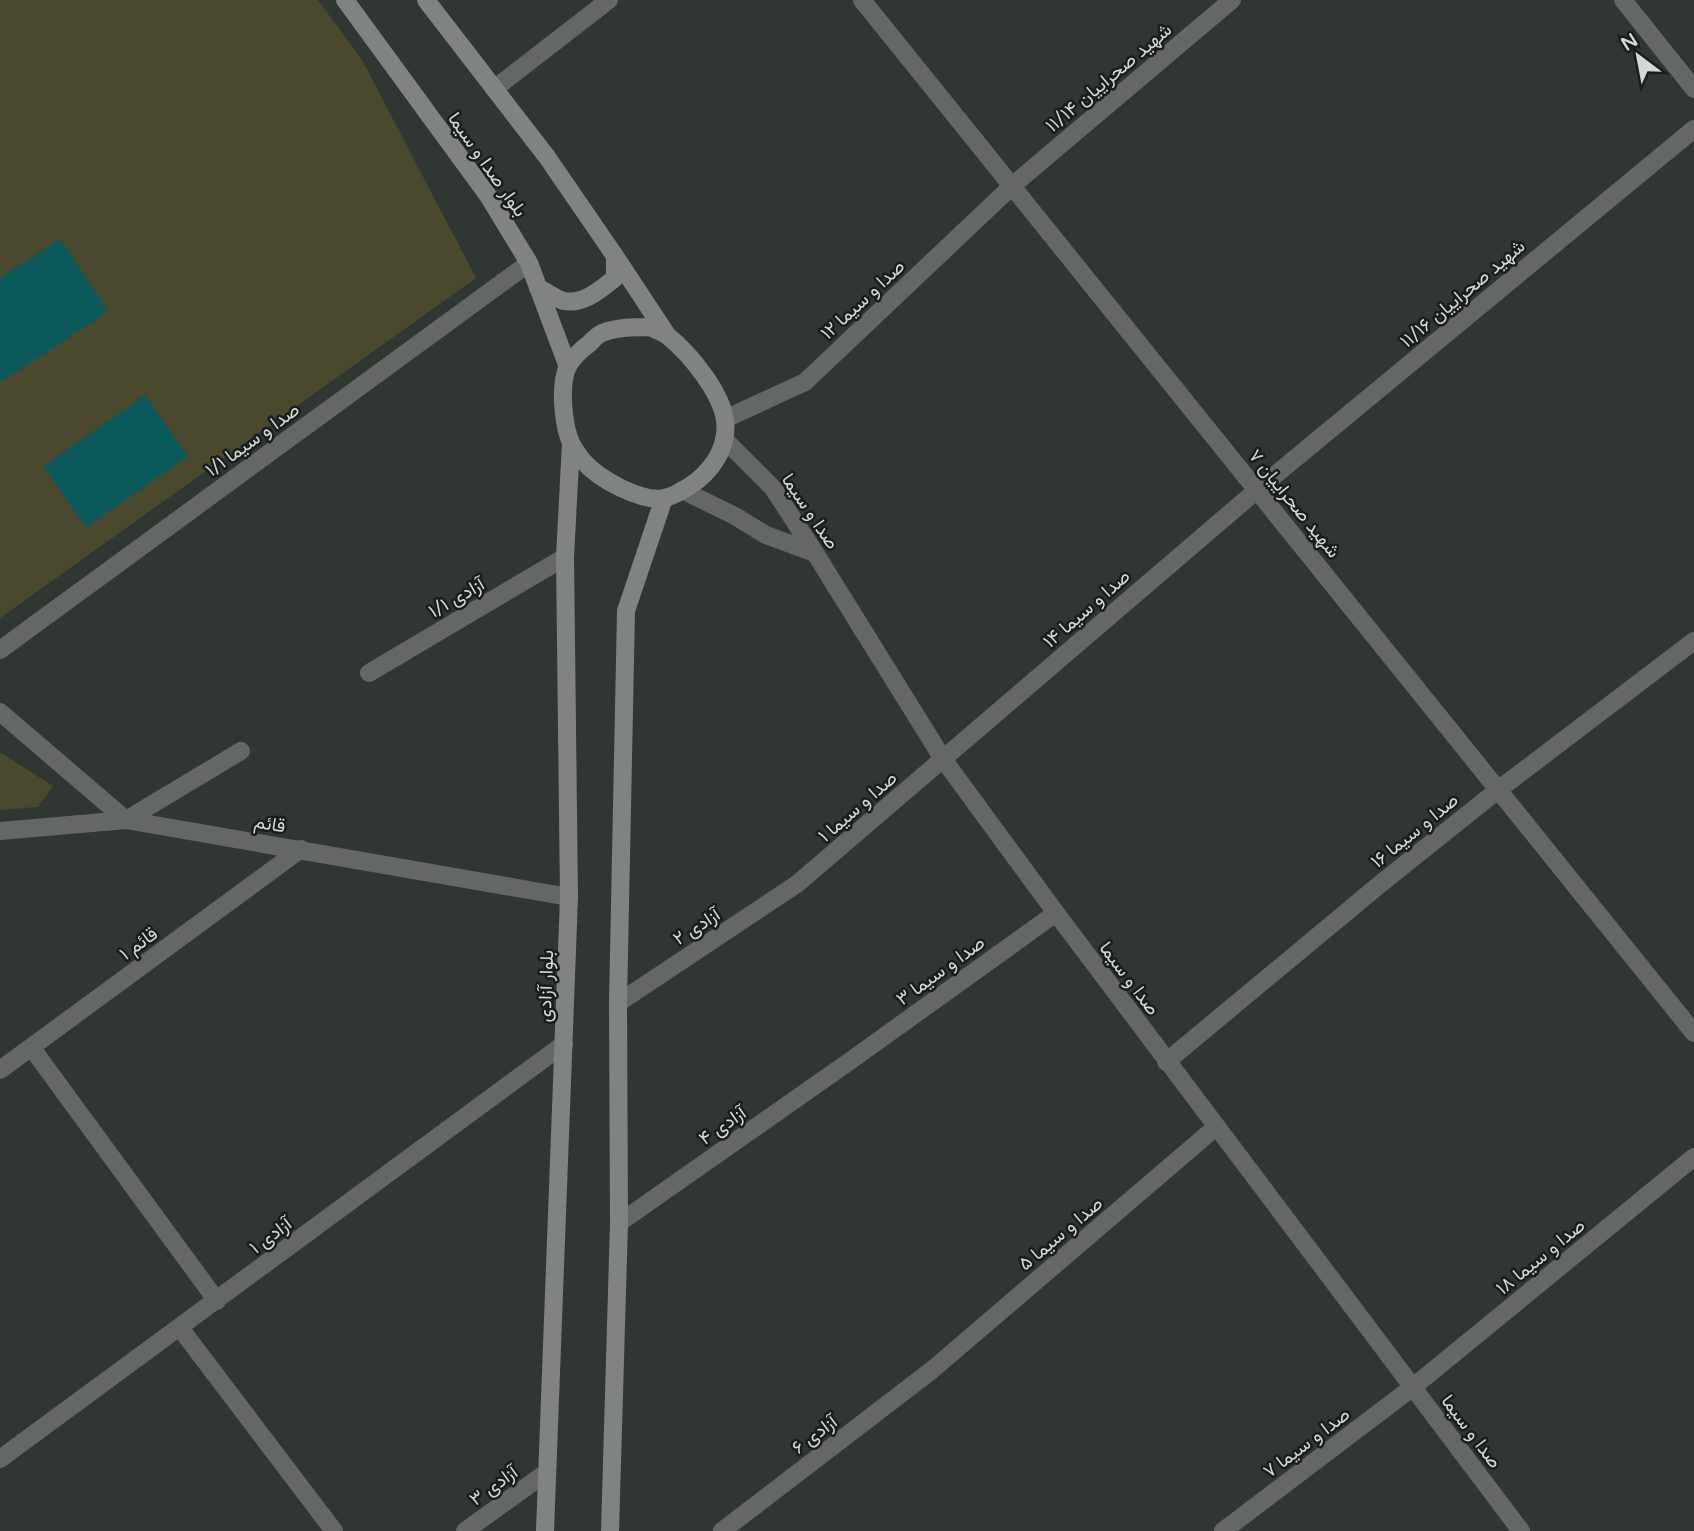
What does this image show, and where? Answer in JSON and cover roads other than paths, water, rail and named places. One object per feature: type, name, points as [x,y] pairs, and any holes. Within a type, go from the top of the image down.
[{"type":"main road","name":"بلوار صدا و سیما","points":[[345,0],[489,197],[528,263],[568,367]]},
{"type":"main road","points":[[426,0],[547,158],[667,335],[685,352],[718,399],[725,419],[724,439],[717,460],[707,473],[682,490],[664,498],[630,492],[584,463],[571,443],[562,391],[568,367],[582,349],[600,334],[625,328],[650,327],[667,335]]},
{"type":"main road","points":[[538,288],[564,301],[582,299],[598,292],[615,278],[615,256]]},
{"type":"main road","name":"بلوار آزادی","points":[[545,1531],[569,897],[565,557],[571,443]]},
{"type":"main road","points":[[610,1531],[619,1223],[618,1003],[626,611],[664,498]]},
{"type":"street","points":[[494,89],[609,0]]},
{"type":"street","name":"شهید صحراییان ۷","points":[[862,0],[1694,1033]]},
{"type":"street","name":"شهید صحراییان ۱۱/۱۴","points":[[1012,186],[1232,0]]},
{"type":"street","points":[[1623,0],[1694,89]]},
{"type":"street","name":"شهید صحراییان ۱۱/۱۶","points":[[1257,490],[1694,129]]},
{"type":"street","name":"صدا و سیما ۱۲","points":[[725,419],[805,382],[1012,186]]},
{"type":"street","name":"صدا و سیما ۱/۱","points":[[0,650],[528,263]]},
{"type":"street","name":"صدا و سیما","points":[[724,439],[773,488],[943,759],[1055,913],[1521,1531]]},
{"type":"street","points":[[682,490],[766,535],[815,553]]},
{"type":"street","name":"صدا و سیما ۱۴","points":[[943,759],[1257,490]]},
{"type":"street","name":"آزادی ۱/۱","points":[[369,673],[565,557]]},
{"type":"street","name":"صدا و سیما ۱۶","points":[[1166,1062],[1379,885],[1694,640]]},
{"type":"street","points":[[0,712],[126,820]]},
{"type":"street","points":[[0,831],[126,820],[241,751]]},
{"type":"street","name":"صدا و سیما ۱","points":[[797,884],[943,759]]},
{"type":"street","name":"قائم","points":[[126,820],[569,897]]},
{"type":"street","name":"قائم ۱","points":[[0,1070],[301,849]]},
{"type":"street","name":"آزادی ۲","points":[[618,1003],[797,884]]},
{"type":"street","name":"صدا و سیما ۳","points":[[850,1061],[1055,913]]},
{"type":"street","name":"آزادی ۱","points":[[0,1459],[564,1044]]},
{"type":"street","points":[[31,1047],[217,1301]]},
{"type":"street","name":"آزادی ۴","points":[[619,1223],[850,1061]]},
{"type":"street","name":"صدا و سیما ۵","points":[[932,1370],[1216,1127]]},
{"type":"street","name":"صدا و سیما ۱۸","points":[[1413,1387],[1694,1157]]},
{"type":"street","points":[[180,1328],[334,1531]]},
{"type":"street","name":"آزادی ۶","points":[[722,1531],[932,1370]]},
{"type":"street","name":"صدا و سیما ۷","points":[[1223,1531],[1413,1387]]},
{"type":"street","name":"آزادی ۳","points":[[465,1531],[547,1472]]}]
